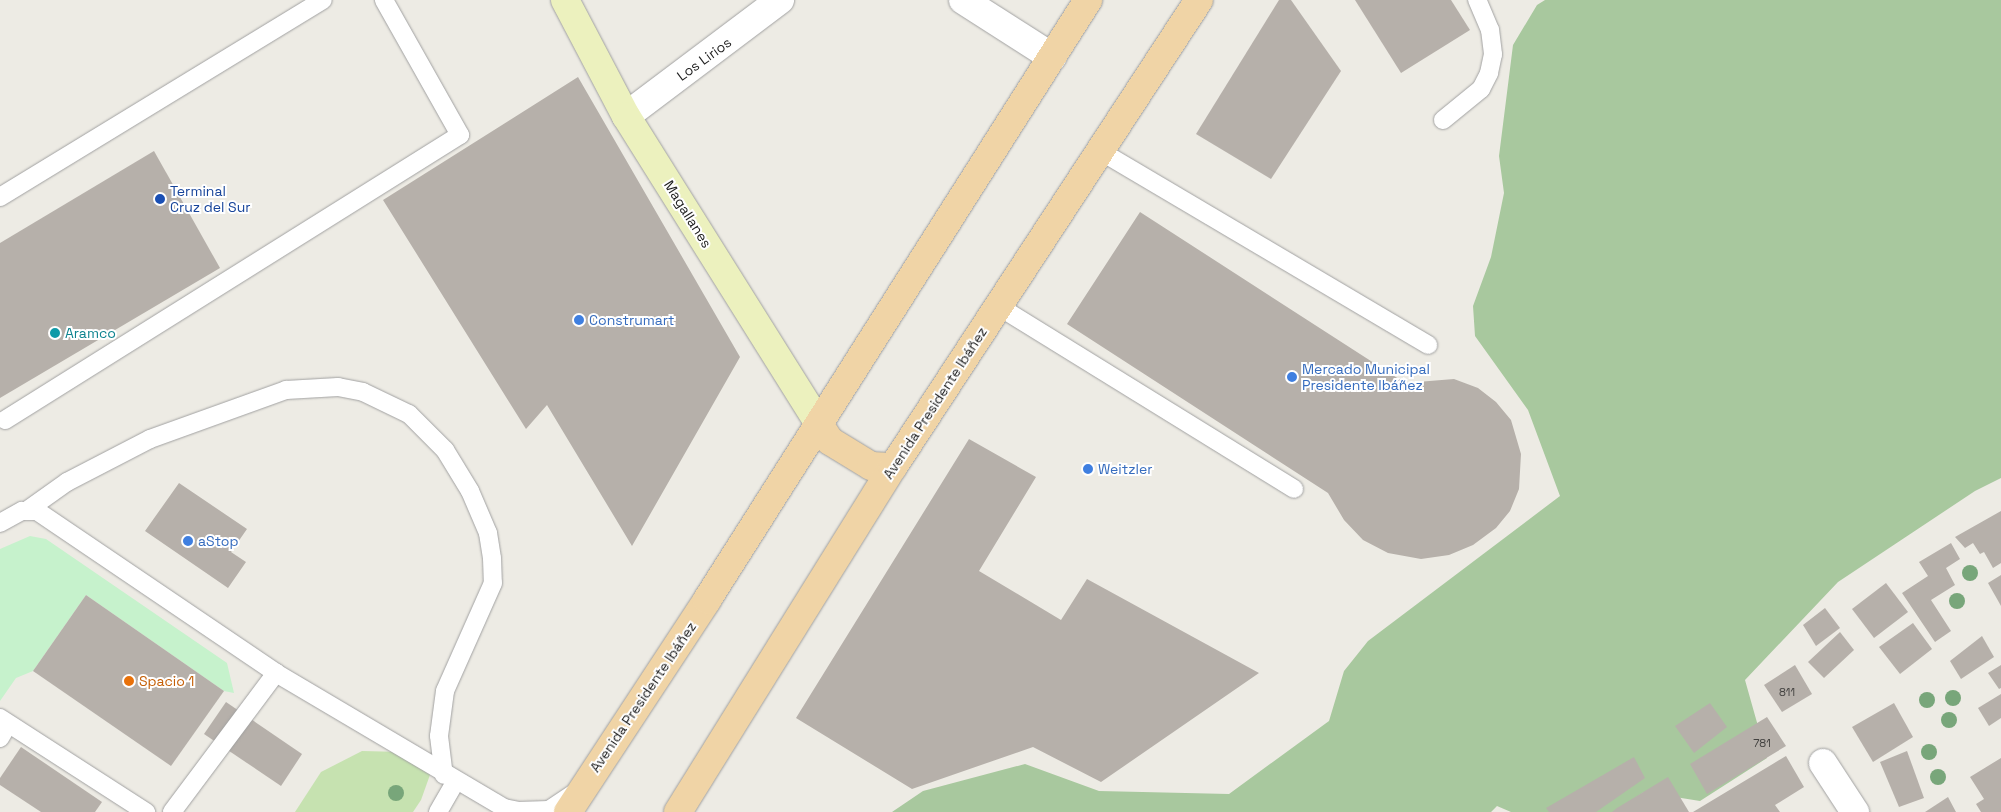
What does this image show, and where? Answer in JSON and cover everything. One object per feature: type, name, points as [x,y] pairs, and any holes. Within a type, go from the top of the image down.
[{"type":"main road","name":"Avenida Presidente Ibáñez","points":[[575,801],[707,600],[1088,0]]},
{"type":"main road","name":"Avenida Presidente Ibáñez","points":[[678,812],[893,467],[998,306],[1102,152],[1199,0]]},
{"type":"main road","points":[[818,424],[830,441],[872,466],[893,467]]},
{"type":"street","name":"Magallanes","points":[[565,0],[626,116],[818,424]]},
{"type":"street","name":"Los Lirios","points":[[626,116],[780,0]]},
{"type":"street","points":[[963,0],[1052,57]]},
{"type":"street","points":[[1823,763],[1854,812]]},
{"type":"lane","points":[[0,197],[323,0]]},
{"type":"lane","points":[[4,420],[460,135],[384,0]]},
{"type":"lane","points":[[1443,120],[1481,88],[1489,73],[1494,54],[1490,30],[1477,0]]},
{"type":"lane","points":[[1102,152],[1428,345]]},
{"type":"lane","points":[[998,306],[1294,490]]},
{"type":"lane","points":[[0,523],[29,509],[67,482],[141,443],[286,390],[338,387],[363,392],[409,414],[445,450],[470,491],[488,533],[492,558],[492,583],[445,691],[439,736],[450,778],[438,812]]},
{"type":"lane","points":[[29,509],[66,529],[276,674],[504,808],[518,811],[548,810],[575,801]]},
{"type":"lane","points":[[172,812],[276,674]]},
{"type":"lane","points":[[3,727],[146,812]]},
{"type":"green space","points":[[1545,0],[2001,0],[2001,478],[1975,491],[1838,582],[1745,680],[1767,758],[1700,801],[1644,792],[1614,812],[1511,812],[1497,806],[1491,812],[892,812],[923,791],[1025,764],[1099,791],[1229,794],[1329,721],[1344,671],[1368,641],[1560,496],[1528,410],[1475,336],[1473,306],[1491,257],[1504,193],[1499,156],[1513,45],[1537,5]]},
{"type":"green space","points":[[30,536],[46,539],[227,663],[234,693],[224,691],[86,595],[33,671],[16,678],[0,701],[0,549]]},
{"type":"green space","points":[[362,751],[402,752],[431,772],[421,800],[413,812],[295,812],[321,772]]},
{"type":"building","points":[[1279,0],[1291,0],[1341,71],[1271,179],[1196,134]]},
{"type":"building","points":[[1355,0],[1451,0],[1470,30],[1401,73]]},
{"type":"building","points":[[578,77],[740,357],[632,546],[547,405],[526,429],[383,200]]},
{"type":"building","name":"Aramco","points":[[154,151],[220,268],[0,398],[0,243]]},
{"type":"building","points":[[1140,212],[1405,383],[1454,379],[1478,388],[1496,402],[1511,420],[1521,454],[1519,489],[1510,511],[1496,528],[1473,545],[1449,555],[1421,559],[1388,553],[1363,540],[1344,520],[1328,493],[1067,324]]},
{"type":"building","points":[[969,439],[1036,477],[979,571],[1061,620],[1087,579],[1259,673],[1101,782],[1033,747],[912,789],[796,718]]},
{"type":"building","points":[[179,483],[247,529],[231,552],[246,562],[228,588],[145,531]]},
{"type":"building","points":[[2001,511],[2001,563],[1993,568],[1984,552],[1980,554],[1973,543],[1965,548],[1955,537]]},
{"type":"building","points":[[1951,543],[1960,559],[1946,568],[1955,585],[1931,600],[1951,631],[1935,642],[1902,593],[1928,576],[1919,562]]},
{"type":"building","points":[[2001,575],[2001,606],[1988,583]]},
{"type":"building","points":[[1886,583],[1908,612],[1874,638],[1852,609]]},
{"type":"building","name":"Spacio 1","points":[[86,595],[224,691],[171,766],[33,671]]},
{"type":"building","points":[[1825,608],[1840,628],[1816,646],[1803,625]]},
{"type":"building","points":[[1913,623],[1932,649],[1900,674],[1879,647]]},
{"type":"building","points":[[1840,632],[1854,650],[1824,678],[1808,662]]},
{"type":"building","points":[[1982,636],[1994,657],[1961,679],[1950,661]]},
{"type":"building","points":[[1795,665],[1812,694],[1782,712],[1764,685]]},
{"type":"building","points":[[2001,665],[2001,688],[1999,689],[1988,673]]},
{"type":"building","points":[[2001,694],[2001,718],[1989,726],[1978,708]]},
{"type":"building","points":[[226,702],[302,754],[281,786],[204,734]]},
{"type":"building","points":[[1710,703],[1727,727],[1694,753],[1675,726]]},
{"type":"building","points":[[1894,703],[1913,737],[1873,762],[1852,727]]},
{"type":"building","points":[[1767,717],[1786,746],[1707,794],[1690,764]]},
{"type":"building","points":[[21,747],[102,802],[95,812],[41,812],[0,785],[0,778]]},
{"type":"building","points":[[1907,751],[1924,798],[1899,807],[1880,762]]},
{"type":"building","points":[[1786,756],[1804,787],[1775,805],[1780,812],[1693,812]]},
{"type":"building","points":[[1634,757],[1645,778],[1596,812],[1549,812],[1546,808]]},
{"type":"building","points":[[2001,758],[2001,812],[1981,812],[1976,804],[1984,799],[1970,777]]},
{"type":"building","points":[[1668,777],[1689,812],[1612,812],[1617,808]]},
{"type":"building","points":[[1948,797],[1956,812],[1925,812]]},
{"type":"place","name":"Terminal Cruz del Sur","points":[[160,199]]},
{"type":"place","name":"Construmart","points":[[579,320]]},
{"type":"place","name":"Aramco","points":[[55,333]]},
{"type":"place","name":"Mercado Municipal Presidente Ibáñez","points":[[1292,377]]},
{"type":"place","name":"Weitzler","points":[[1088,469]]},
{"type":"place","name":"aStop","points":[[188,541]]},
{"type":"place","name":"Spacio 1","points":[[129,681]]}]
